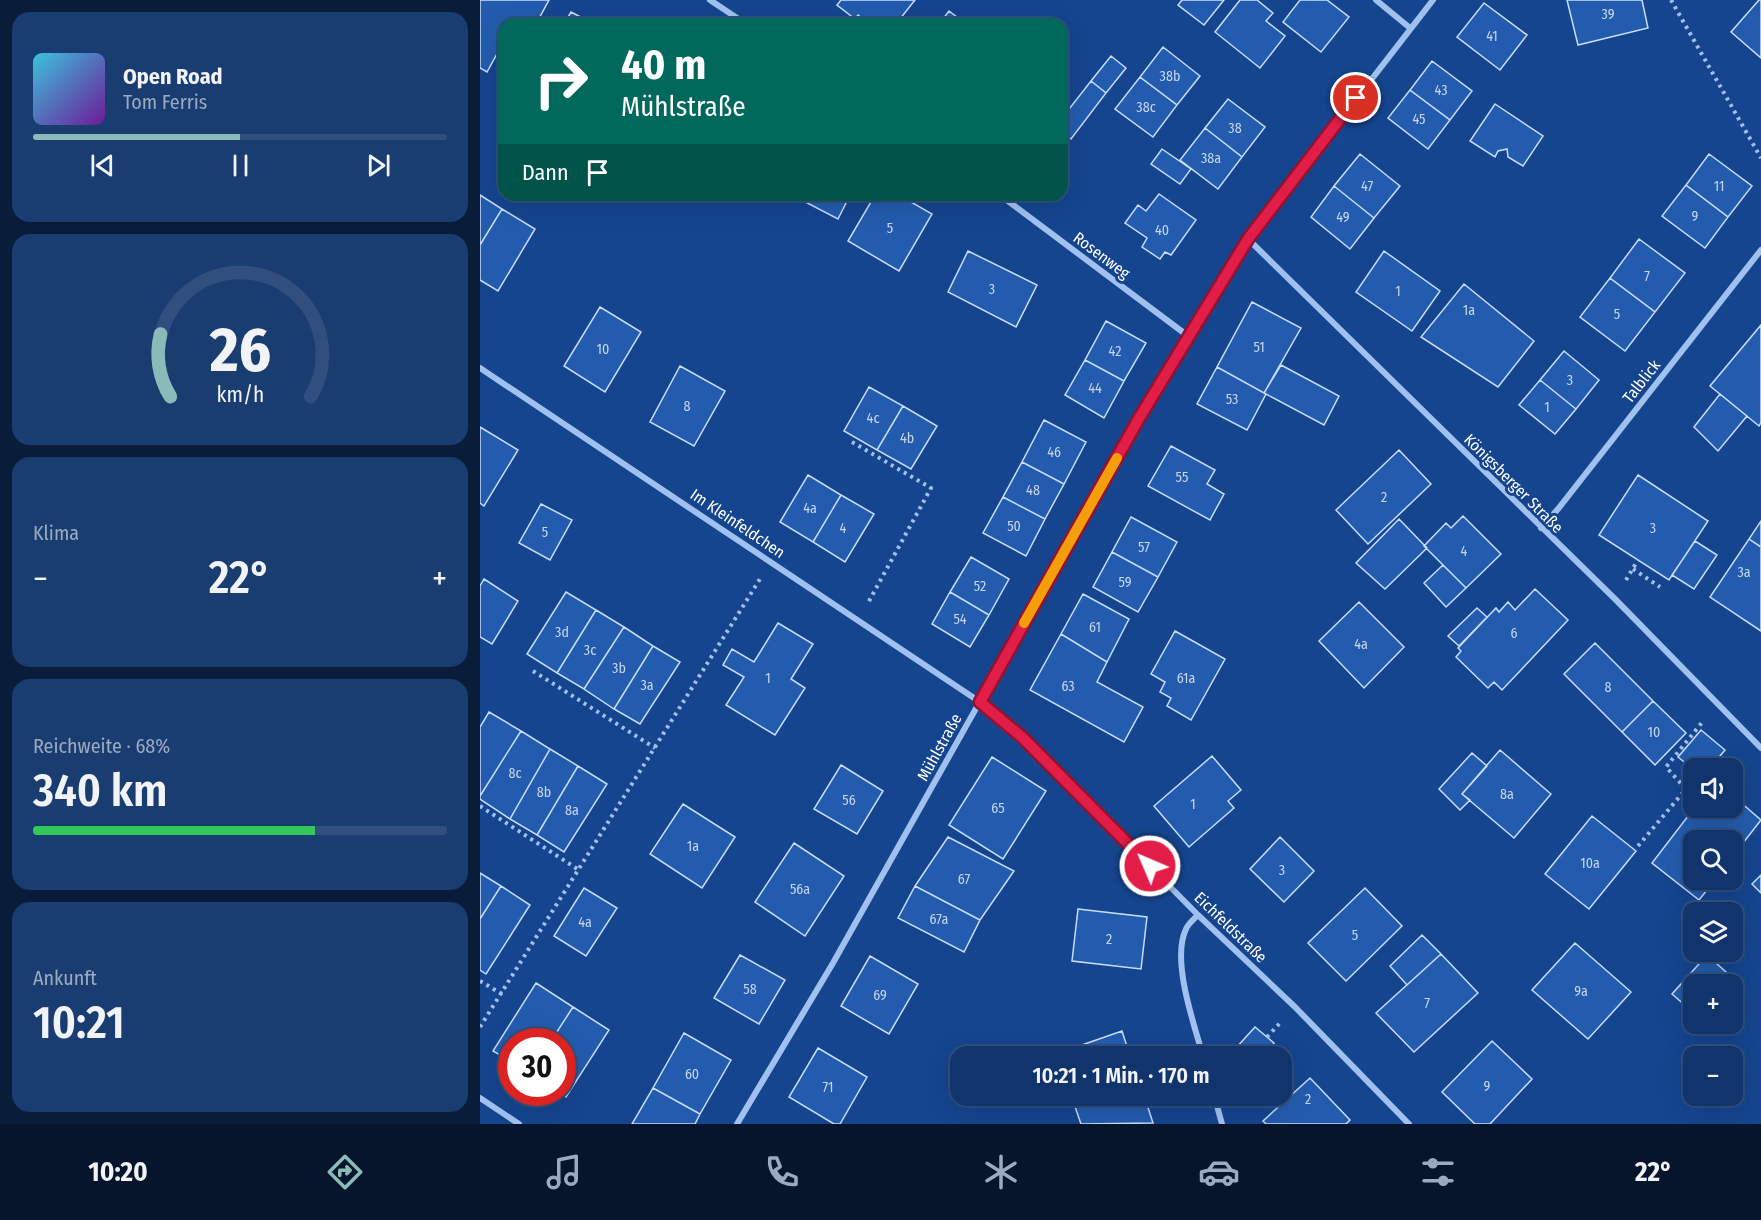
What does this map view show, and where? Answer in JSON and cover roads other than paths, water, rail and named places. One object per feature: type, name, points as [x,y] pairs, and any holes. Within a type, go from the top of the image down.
[{"type":"street","points":[[710,0],[737,18]]},
{"type":"street","points":[[1376,0],[1410,28]]},
{"type":"street","name":"Mühlstraße","points":[[737,1124],[833,963],[1138,420],[1188,336],[1248,239],[1432,0]]},
{"type":"street","name":"Rosenweg","points":[[1008,201],[1188,336]]},
{"type":"street","name":"Königsberger Straße","points":[[1248,239],[1540,528],[1615,599],[1761,748]]},
{"type":"street","name":"Talblick","points":[[1540,528],[1558,509],[1761,250]]},
{"type":"street","name":"Im Kleinfeldchen","points":[[480,368],[860,619],[980,702]]},
{"type":"street","name":"Eichfeldstraße","points":[[980,702],[1022,737],[1198,915],[1295,1007],[1408,1124]]},
{"type":"street","points":[[1198,915],[1186,928],[1182,949],[1183,975],[1201,1046]]},
{"type":"street","points":[[480,1098],[519,1124]]},
{"type":"street","points":[[1217,1106],[1222,1124]]}]
